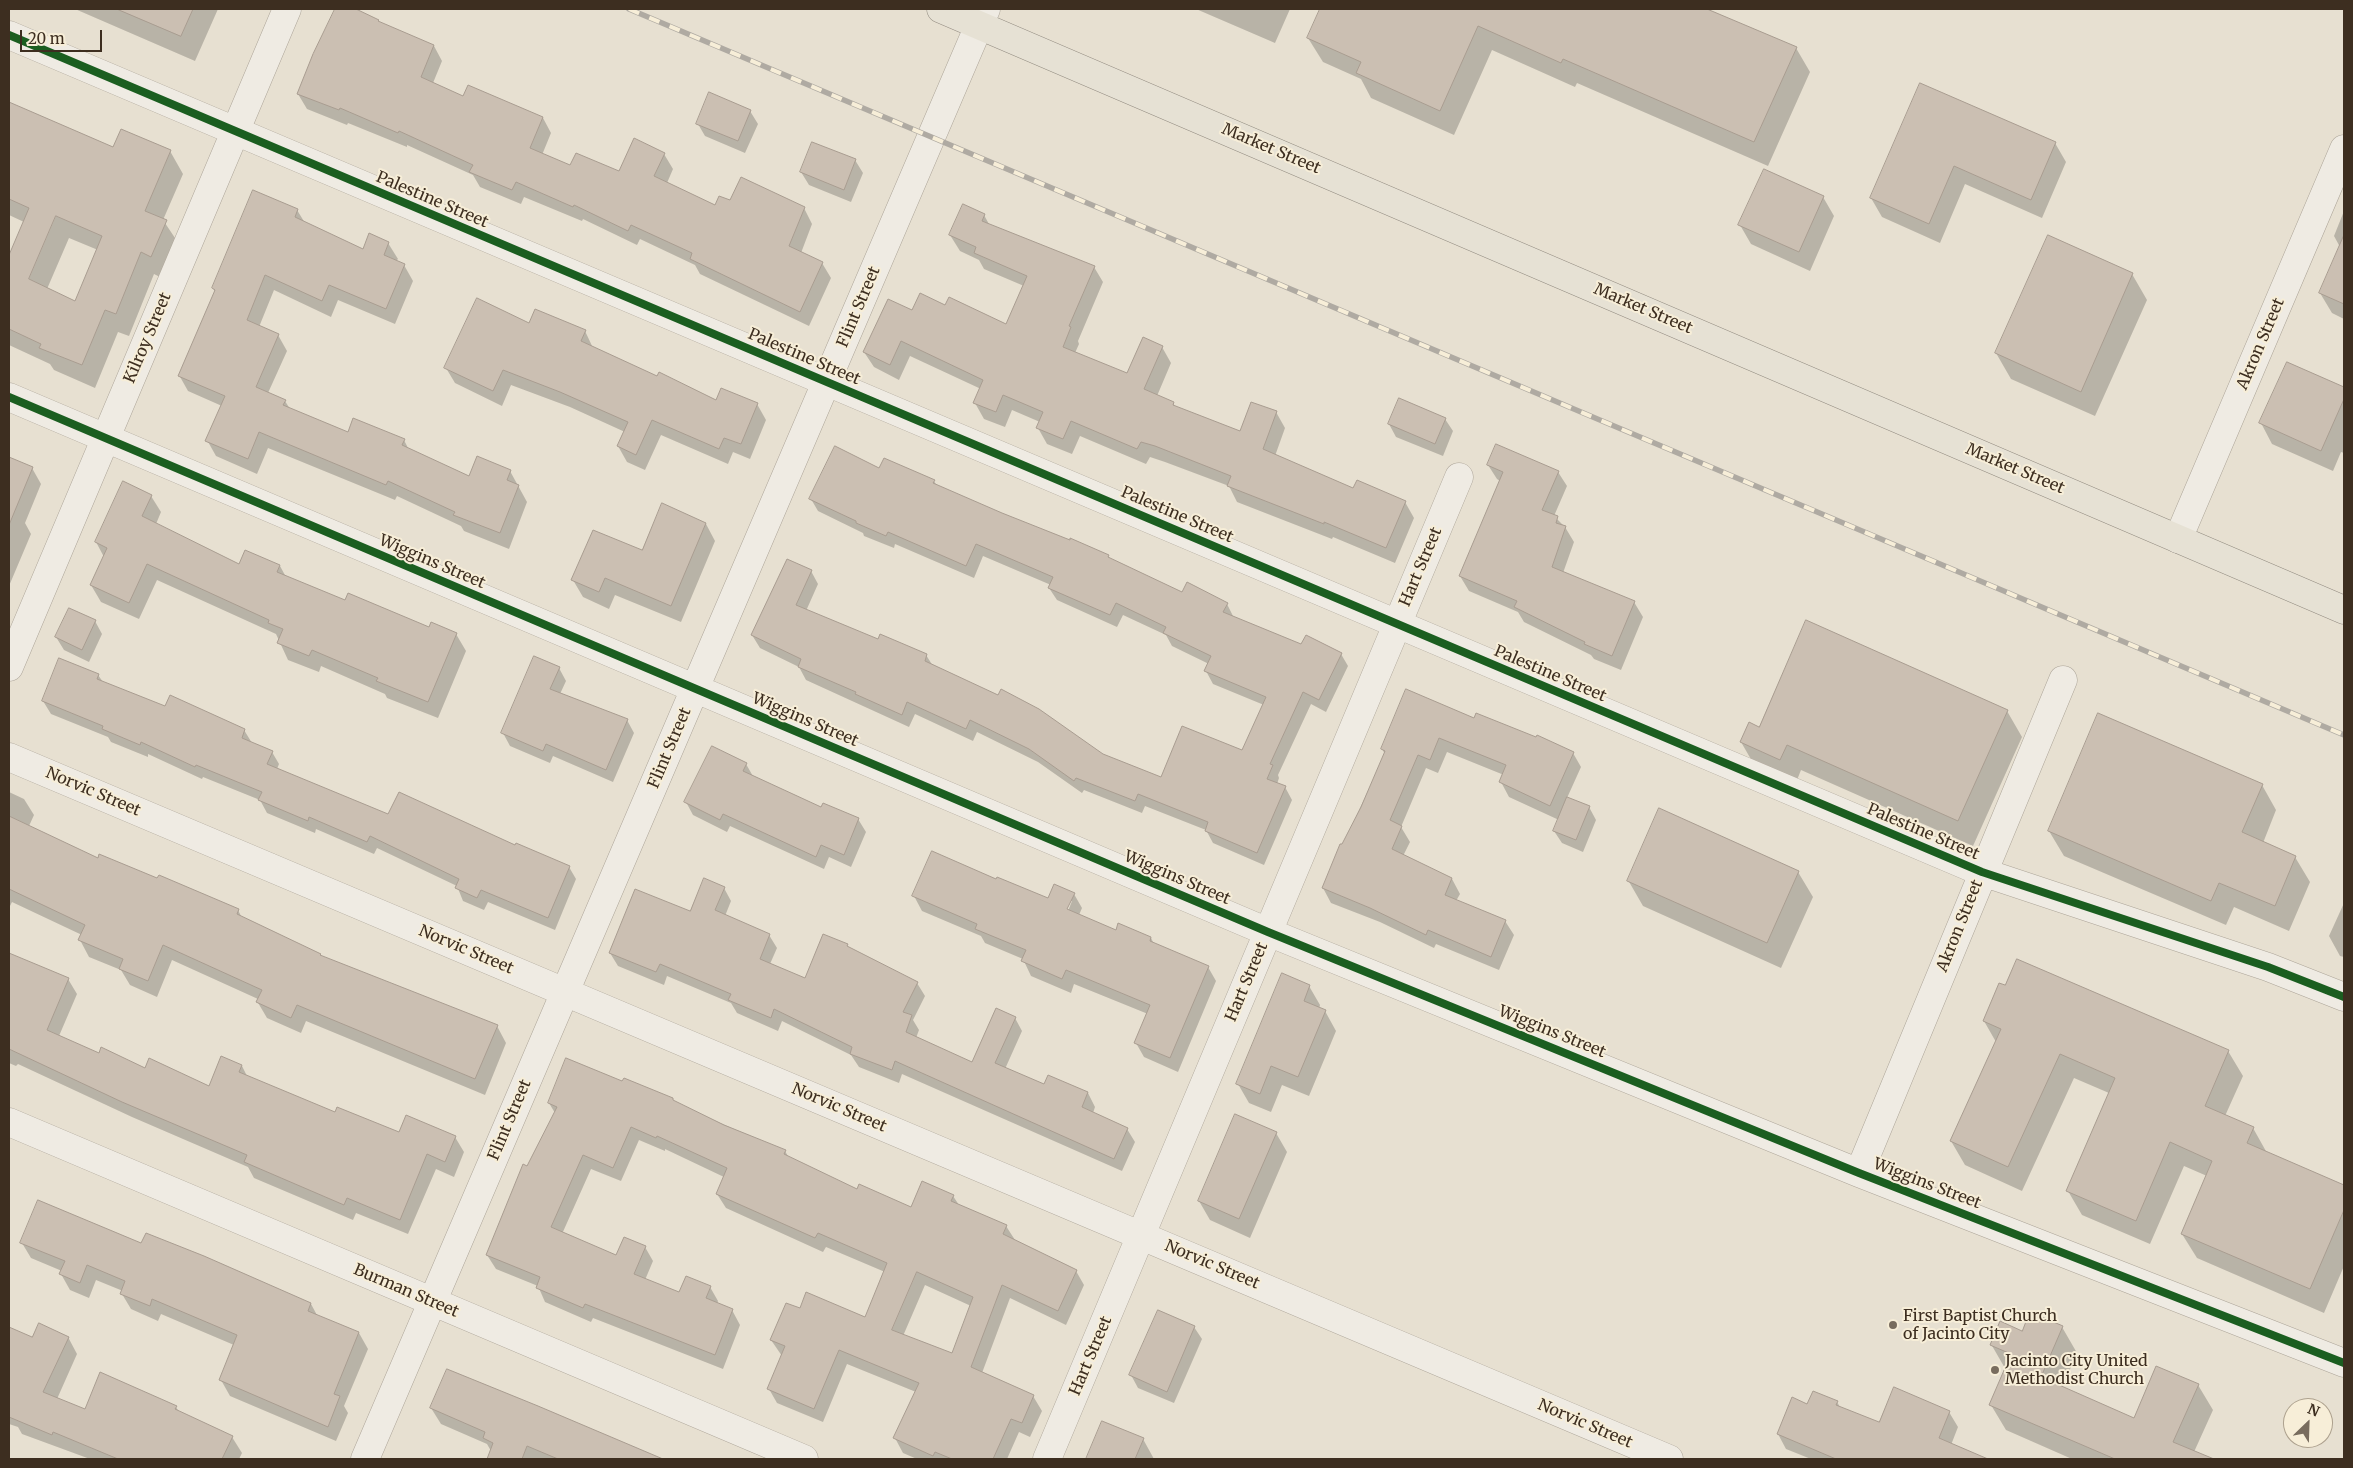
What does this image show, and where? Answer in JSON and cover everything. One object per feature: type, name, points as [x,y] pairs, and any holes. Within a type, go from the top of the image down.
[{"type":"main road","name":"Market Street","points":[[941,9],[983,17],[2344,610]]},
{"type":"street","name":"Kilroy Street","points":[[9,667],[287,9]]},
{"type":"street","name":"Flint Street","points":[[365,1459],[983,17]]},
{"type":"street","name":"Palestine Street","points":[[9,35],[1982,872],[2268,967],[2344,998]]},
{"type":"street","name":"Akron Street","points":[[2178,539],[2344,149]]},
{"type":"street","name":"Wiggins Street","points":[[9,397],[1268,932],[1860,1172],[2344,1363]]},
{"type":"street","name":"Hart Street","points":[[1047,1459],[1459,478]]},
{"type":"street","name":"Akron Street","points":[[1860,1172],[1982,872],[2063,680]]},
{"type":"street","name":"Norvic Street","points":[[9,757],[1669,1459]]},
{"type":"street","name":"Burman Street","points":[[9,1122],[804,1459]]},
{"type":"building","points":[[117,9],[193,9],[181,36]]},
{"type":"building","points":[[335,9],[356,9],[378,21],[434,45],[421,77],[463,96],[468,85],[543,117],[530,148],[570,165],[576,153],[619,171],[634,138],[665,153],[654,176],[715,205],[719,196],[730,200],[741,177],[805,207],[789,246],[823,262],[800,312],[690,259],[692,253],[631,225],[628,231],[574,205],[573,207],[516,182],[512,190],[469,172],[473,165],[399,131],[398,133],[340,108],[339,110],[297,94],[313,54]]},
{"type":"building","points":[[1320,9],[1707,9],[1797,47],[1754,142],[1563,59],[1561,63],[1478,26],[1440,111],[1356,73],[1361,62],[1307,38]]},
{"type":"building","points":[[1920,83],[2056,142],[2031,200],[1954,166],[1929,224],[1870,198]]},
{"type":"building","points":[[709,92],[751,110],[738,141],[696,124]]},
{"type":"building","points":[[9,102],[113,147],[121,129],[171,150],[145,211],[167,220],[151,257],[141,252],[116,314],[105,310],[82,365],[39,348],[41,344],[9,329],[9,255],[29,208],[9,199]],"holes":[[[56,216],[102,236],[75,301],[29,279]]]},
{"type":"building","points":[[812,142],[856,159],[844,190],[800,172]]},
{"type":"building","points":[[1764,169],[1824,196],[1799,252],[1738,225]]},
{"type":"building","points":[[253,190],[298,209],[295,217],[363,249],[369,233],[389,242],[384,255],[405,264],[386,309],[329,285],[322,301],[265,275],[247,320],[279,334],[256,387],[286,400],[283,405],[348,432],[353,418],[405,439],[402,445],[469,476],[477,456],[511,470],[507,480],[519,485],[500,533],[453,515],[455,512],[388,481],[386,485],[259,432],[248,459],[205,441],[225,396],[178,376],[215,290],[212,288]]},
{"type":"building","points":[[963,204],[985,214],[982,221],[1095,266],[1069,326],[1071,327],[1063,347],[1127,373],[1143,337],[1163,346],[1144,389],[1174,402],[1173,405],[1240,431],[1251,402],[1277,411],[1263,449],[1353,488],[1357,480],[1406,501],[1386,548],[1324,522],[1324,524],[1227,486],[1231,476],[1155,446],[1141,442],[1137,449],[1071,421],[1063,439],[1036,428],[1043,412],[1003,395],[996,412],[973,403],[983,380],[901,341],[890,365],[863,352],[888,299],[912,310],[920,293],[945,305],[949,297],[1006,324],[1027,276],[974,253],[976,247],[949,235]]},
{"type":"building","points":[[2048,235],[2133,273],[2081,392],[1995,353]]},
{"type":"building","points":[[2344,235],[2344,304],[2319,293]]},
{"type":"building","points":[[477,298],[529,323],[535,309],[586,330],[581,341],[657,376],[659,372],[716,400],[721,388],[758,403],[741,444],[724,438],[719,449],[652,420],[636,455],[617,446],[628,422],[560,392],[503,370],[493,391],[444,368]]},
{"type":"building","points":[[2287,362],[2344,387],[2344,399],[2321,451],[2259,423]]},
{"type":"building","points":[[1399,398],[1446,418],[1435,444],[1388,424]]},
{"type":"building","points":[[1496,444],[1559,471],[1542,510],[1558,516],[1556,523],[1566,526],[1552,567],[1635,601],[1612,656],[1584,644],[1585,642],[1514,607],[1517,601],[1459,576],[1503,472],[1487,465]]},
{"type":"building","points":[[835,446],[879,468],[884,458],[935,480],[933,483],[1002,513],[1070,540],[1070,538],[1109,555],[1108,557],[1182,592],[1187,582],[1228,603],[1223,612],[1301,644],[1306,635],[1342,653],[1319,700],[1303,692],[1270,764],[1273,765],[1267,779],[1286,786],[1257,853],[1205,831],[1208,822],[1138,794],[1135,801],[1076,778],[1074,781],[1029,749],[970,720],[966,729],[907,702],[902,715],[855,694],[856,692],[798,667],[801,659],[751,635],[787,559],[812,570],[796,605],[878,639],[880,634],[927,654],[925,661],[998,695],[1001,689],[1039,709],[1103,754],[1161,777],[1182,726],[1242,750],[1266,697],[1204,671],[1211,656],[1163,633],[1166,627],[1116,603],[1110,615],[1048,588],[1053,577],[976,544],[966,566],[888,532],[886,536],[809,499]]},
{"type":"building","points":[[9,457],[33,467],[9,525]]},
{"type":"building","points":[[123,481],[152,495],[142,516],[239,564],[245,550],[280,565],[277,572],[345,600],[348,593],[429,627],[431,622],[457,633],[428,702],[376,681],[378,678],[312,650],[309,656],[277,643],[283,629],[268,623],[269,620],[147,564],[129,603],[90,585],[107,548],[95,542]]},
{"type":"building","points":[[662,503],[706,523],[671,606],[605,578],[599,592],[571,580],[593,530],[642,550]]},
{"type":"building","points":[[69,608],[96,620],[82,650],[55,637]]},
{"type":"building","points":[[1806,620],[2008,710],[1958,821],[1787,745],[1780,760],[1740,742],[1749,722],[1759,727]]},
{"type":"building","points":[[534,656],[560,667],[550,689],[628,719],[606,770],[546,744],[543,751],[501,733]]},
{"type":"building","points":[[59,658],[99,674],[97,679],[165,706],[170,695],[245,729],[242,738],[273,751],[267,764],[388,814],[399,792],[515,845],[516,843],[570,866],[548,918],[481,890],[477,898],[455,888],[459,879],[370,836],[367,842],[309,817],[308,821],[258,800],[262,792],[196,765],[195,767],[141,742],[140,745],[102,729],[103,726],[42,701]]},
{"type":"building","points":[[1406,689],[1474,718],[1476,713],[1536,737],[1537,735],[1574,752],[1550,806],[1499,782],[1506,765],[1439,738],[1430,760],[1418,755],[1390,820],[1402,826],[1392,849],[1452,878],[1445,895],[1506,920],[1491,957],[1428,930],[1426,935],[1370,908],[1322,888],[1340,844],[1342,844],[1361,807],[1385,751],[1381,749]]},
{"type":"building","points":[[2098,713],[2263,784],[2242,832],[2296,856],[2275,906],[2219,883],[2211,901],[2048,831]]},
{"type":"building","points":[[712,746],[747,763],[743,771],[821,807],[823,803],[859,818],[844,855],[821,845],[816,857],[723,814],[720,820],[684,802]]},
{"type":"building","points":[[1567,797],[1590,806],[1576,840],[1553,831]]},
{"type":"building","points":[[1659,808],[1799,871],[1767,943],[1627,881]]},
{"type":"building","points":[[9,816],[98,858],[99,854],[157,878],[159,875],[239,909],[237,914],[320,955],[498,1025],[475,1079],[297,1005],[291,1018],[256,1002],[262,990],[163,945],[148,981],[119,969],[123,959],[78,940],[85,925],[9,889]]},
{"type":"building","points":[[932,851],[996,879],[997,877],[1048,898],[1054,884],[1075,893],[1067,909],[1116,930],[1118,923],[1151,937],[1150,941],[1209,966],[1170,1058],[1134,1043],[1150,1005],[1066,970],[1062,979],[1021,961],[1026,950],[975,929],[977,924],[912,896]]},
{"type":"building","points":[[704,878],[725,887],[715,910],[770,934],[760,959],[805,978],[823,934],[848,944],[847,946],[918,982],[903,1012],[912,1015],[906,1032],[972,1062],[996,1008],[1016,1017],[995,1063],[1044,1084],[1048,1075],[1088,1092],[1082,1107],[1128,1128],[1114,1159],[895,1061],[892,1070],[850,1054],[852,1047],[774,1009],[771,1018],[728,1000],[731,994],[660,964],[656,972],[609,953],[635,889],[690,911]]},
{"type":"building","points":[[9,953],[69,978],[47,1030],[99,1053],[101,1047],[145,1068],[149,1058],[209,1086],[221,1056],[242,1065],[239,1072],[335,1112],[337,1107],[399,1132],[406,1115],[456,1136],[445,1162],[427,1154],[400,1220],[347,1198],[344,1205],[244,1162],[247,1155],[122,1102],[9,1049]]},
{"type":"building","points":[[2017,959],[2229,1050],[2205,1106],[2254,1127],[2247,1143],[2344,1185],[2344,1210],[2310,1289],[2181,1234],[2212,1161],[2170,1142],[2136,1221],[2066,1191],[2115,1078],[2060,1054],[2008,1167],[1950,1141],[2001,1029],[1983,1021],[1999,983],[2005,985]]},
{"type":"building","points":[[1282,973],[1310,985],[1304,1001],[1326,1010],[1298,1077],[1271,1066],[1260,1094],[1236,1084]]},
{"type":"building","points":[[566,1058],[622,1081],[624,1078],[673,1098],[673,1100],[724,1125],[786,1150],[784,1154],[857,1189],[859,1184],[911,1207],[922,1181],[954,1195],[951,1201],[1007,1225],[1003,1234],[1077,1270],[1058,1311],[1002,1285],[971,1367],[1034,1395],[1022,1423],[1011,1419],[993,1459],[952,1459],[935,1452],[933,1456],[893,1438],[919,1383],[839,1350],[814,1409],[767,1389],[785,1346],[770,1340],[786,1303],[800,1308],[806,1292],[865,1317],[887,1263],[818,1233],[815,1238],[716,1194],[727,1168],[657,1136],[656,1138],[631,1127],[613,1168],[583,1155],[551,1227],[616,1255],[624,1237],[646,1246],[634,1274],[679,1292],[686,1276],[711,1286],[706,1298],[733,1309],[715,1355],[585,1304],[583,1308],[536,1288],[540,1277],[486,1255],[523,1164],[527,1166],[557,1107],[548,1103]],"holes":[[[917,1272],[973,1297],[952,1353],[892,1330]]]},
{"type":"building","points":[[1235,1114],[1277,1132],[1239,1219],[1198,1201]]},
{"type":"building","points":[[38,1200],[141,1243],[146,1233],[204,1256],[311,1303],[308,1311],[359,1332],[334,1394],[340,1396],[328,1427],[219,1380],[237,1335],[152,1299],[150,1306],[120,1294],[125,1281],[87,1265],[80,1283],[59,1274],[65,1261],[20,1243]]},
{"type":"building","points":[[1158,1310],[1195,1326],[1167,1392],[1129,1375]]},
{"type":"building","points":[[2030,1312],[2063,1326],[2041,1377],[2134,1418],[2156,1366],[2199,1384],[2173,1442],[2214,1459],[2115,1459],[1989,1405],[2011,1354],[1990,1345],[2000,1321],[2022,1331]]},
{"type":"building","points":[[39,1323],[69,1337],[43,1392],[85,1409],[100,1372],[177,1406],[175,1409],[233,1436],[222,1459],[118,1459],[53,1432],[52,1435],[9,1417],[9,1327],[32,1337]]},
{"type":"building","points":[[447,1369],[663,1459],[558,1459],[527,1446],[522,1459],[487,1459],[493,1443],[483,1438],[485,1432],[430,1408]]},
{"type":"building","points":[[1894,1387],[1950,1411],[1939,1438],[1988,1459],[1836,1459],[1777,1434],[1792,1397],[1807,1404],[1813,1391],[1838,1401],[1836,1405],[1879,1422]]},
{"type":"building","points":[[1102,1421],[1144,1438],[1135,1459],[1086,1459]]},
{"type":"railway","points":[[629,9],[2344,735]]},
{"type":"cycle path","points":[[9,35],[1982,872],[2268,967],[2344,997]]},
{"type":"cycle path","points":[[9,397],[1268,932],[1859,1173],[2344,1363]]},
{"type":"place","name":"First Baptist Church of Jacinto City","points":[[1893,1325]]},
{"type":"place","name":"Jacinto City United Methodist Church","points":[[1995,1370]]}]
